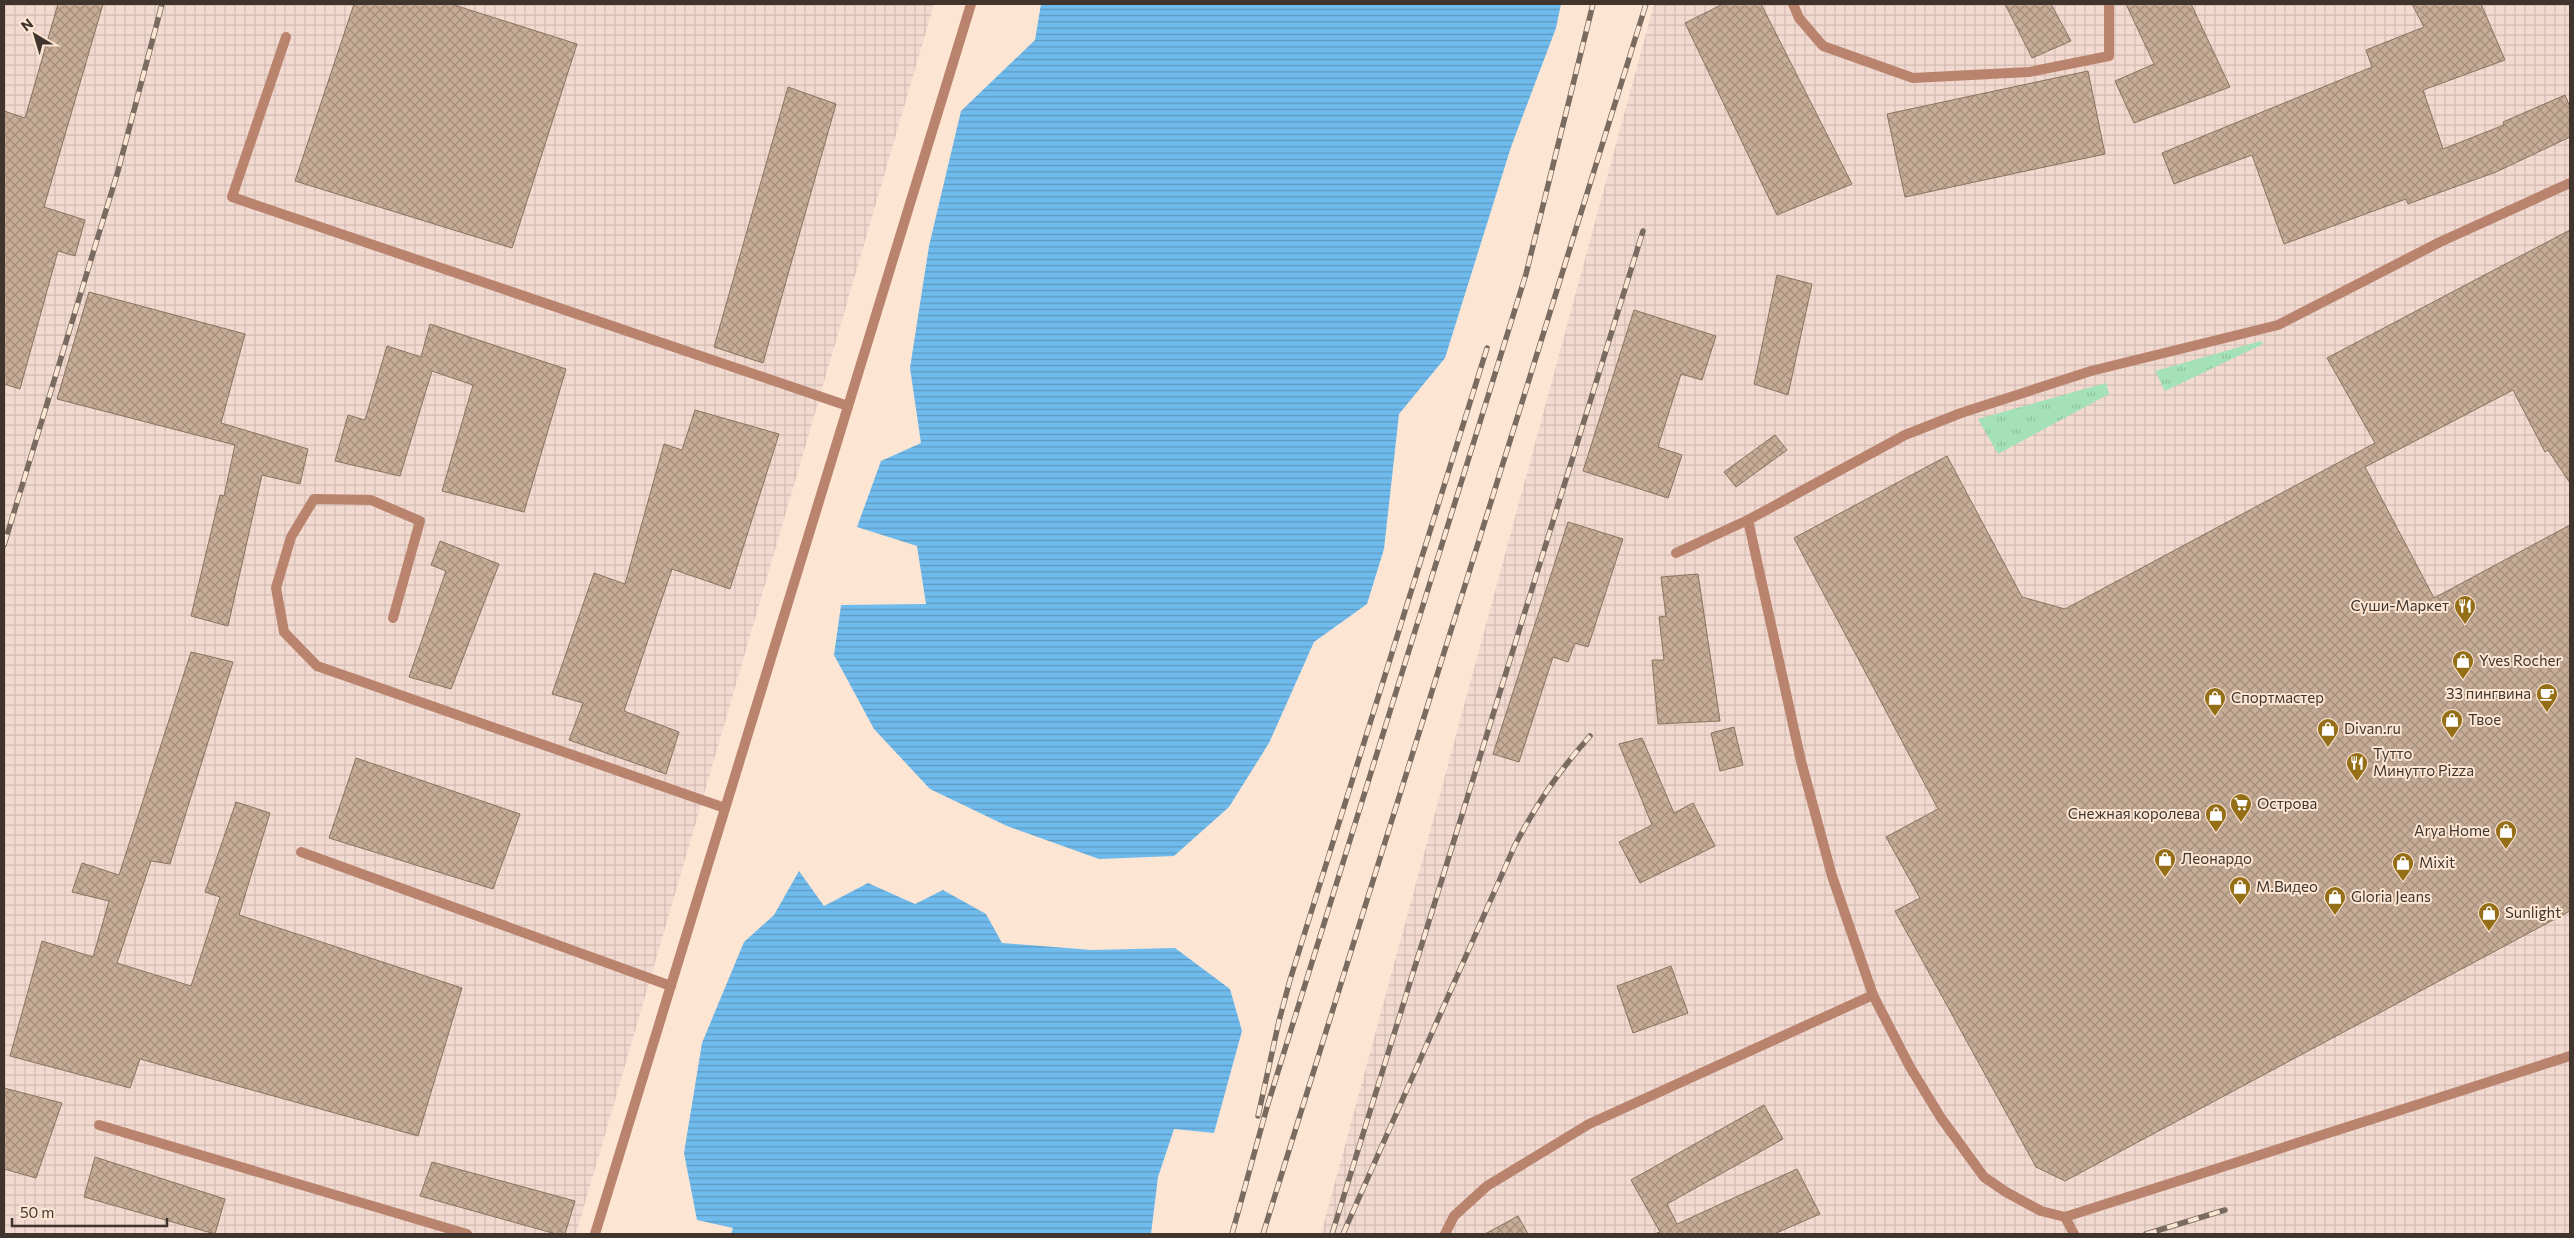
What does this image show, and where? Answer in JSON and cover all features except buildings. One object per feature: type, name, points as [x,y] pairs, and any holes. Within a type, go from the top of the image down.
[{"type":"street","points":[[595,1234],[971,4]]},
{"type":"street","points":[[1793,4],[1799,18],[1823,46],[1913,78],[2029,72],[2110,56],[2109,4]]},
{"type":"street","points":[[286,37],[232,197],[848,406]]},
{"type":"street","points":[[1676,554],[1748,520],[1905,435],[1961,413],[2091,371],[2278,324],[2440,242],[2570,183]]},
{"type":"street","points":[[393,618],[420,521],[371,500],[314,500],[291,537],[276,588],[284,632],[317,666],[725,808]]},
{"type":"street","points":[[1748,520],[1776,655],[1804,770],[1832,876],[1873,995],[1923,1089],[1941,1118],[1984,1176],[2006,1192],[2041,1211],[2064,1217],[2570,1056]]},
{"type":"street","points":[[302,852],[671,986]]},
{"type":"street","points":[[1446,1234],[1454,1216],[1487,1186],[1588,1124],[1873,995]]},
{"type":"street","points":[[99,1125],[467,1234]]},
{"type":"street","points":[[2064,1217],[2074,1234]]},
{"type":"shaded area","points":[[4,4],[934,4],[576,1234],[4,1234]]},
{"type":"shaded area","points":[[1654,4],[2570,4],[2570,1234],[1321,1234]]},
{"type":"green space","points":[[2261,341],[2263,344],[2165,391],[2155,371]]},
{"type":"green space","points":[[2106,383],[2109,394],[1998,454],[1978,419]]},
{"type":"water","points":[[1041,4],[1561,4],[1556,28],[1511,147],[1445,358],[1399,414],[1384,549],[1367,604],[1314,642],[1269,743],[1229,807],[1174,856],[1099,859],[1007,826],[930,789],[874,729],[834,655],[841,605],[926,604],[917,546],[857,527],[881,461],[921,443],[910,368],[929,246],[961,111],[1035,40]]},
{"type":"water","points":[[799,871],[824,906],[868,883],[915,904],[943,890],[986,914],[1002,943],[1092,950],[1175,948],[1230,989],[1242,1031],[1214,1133],[1174,1129],[1158,1177],[1151,1234],[731,1234],[733,1228],[697,1220],[684,1153],[702,1043],[744,942],[774,915]]},
{"type":"railway","points":[[4,545],[118,171],[162,4]]},
{"type":"railway","points":[[1232,1234],[1267,1107],[1526,274],[1593,4]]},
{"type":"railway","points":[[1263,1234],[1646,4]]},
{"type":"railway","points":[[1332,1234],[1643,231]]},
{"type":"railway","points":[[1258,1116],[1290,980],[1487,348]]},
{"type":"railway","points":[[1343,1234],[1515,845],[1549,788],[1590,736]]},
{"type":"railway","points":[[2146,1234],[2225,1210]]},
{"type":"place","name":"Суши-Маркет","points":[[2465,625]]},
{"type":"place","name":"Yves Rocher","points":[[2463,680]]},
{"type":"place","name":"33 пингвина","points":[[2547,713]]},
{"type":"place","name":"Спортмастер","points":[[2215,717]]},
{"type":"place","name":"Твое","points":[[2452,739]]},
{"type":"place","name":"Divan.ru","points":[[2328,748]]},
{"type":"place","name":"Тутто Минутто Pizza","points":[[2357,782]]},
{"type":"place","name":"Острова","points":[[2241,823]]},
{"type":"place","name":"Снежная королева","points":[[2216,833]]},
{"type":"place","name":"Arya Home","points":[[2506,850]]},
{"type":"place","name":"Леонардо","points":[[2165,878]]},
{"type":"place","name":"Mixit","points":[[2403,882]]},
{"type":"place","name":"М.Видео","points":[[2240,906]]},
{"type":"place","name":"Gloria Jeans","points":[[2335,916]]},
{"type":"place","name":"Sunlight","points":[[2489,932]]}]
